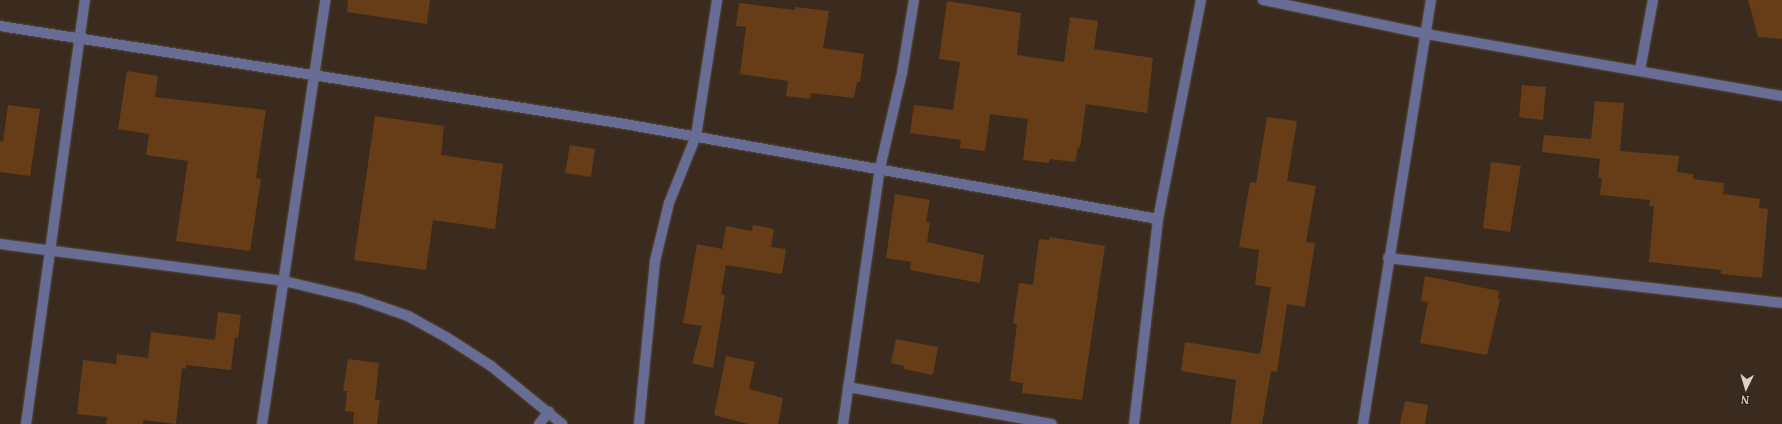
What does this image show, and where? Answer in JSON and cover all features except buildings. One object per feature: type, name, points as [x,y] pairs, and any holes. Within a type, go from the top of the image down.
[{"type":"street","points":[[26,424],[85,0]]},
{"type":"street","points":[[262,424],[325,0]]},
{"type":"street","points":[[639,424],[655,261],[669,203],[696,136],[717,0]]},
{"type":"street","points":[[843,424],[880,168],[901,80],[914,0]]},
{"type":"street","points":[[1134,424],[1158,219],[1201,0]]},
{"type":"street","points":[[1264,0],[1426,34],[1640,70],[1782,96]]},
{"type":"street","points":[[1364,424],[1388,258],[1431,0]]},
{"type":"street","points":[[1640,70],[1654,0]]},
{"type":"street","points":[[0,26],[314,77],[696,136],[1158,219]]},
{"type":"street","points":[[0,244],[284,281],[359,299],[408,316],[491,366],[562,424]]},
{"type":"street","points":[[1388,258],[1782,303]]},
{"type":"street","points":[[848,387],[1052,424]]},
{"type":"street","points":[[539,424],[549,412]]}]
